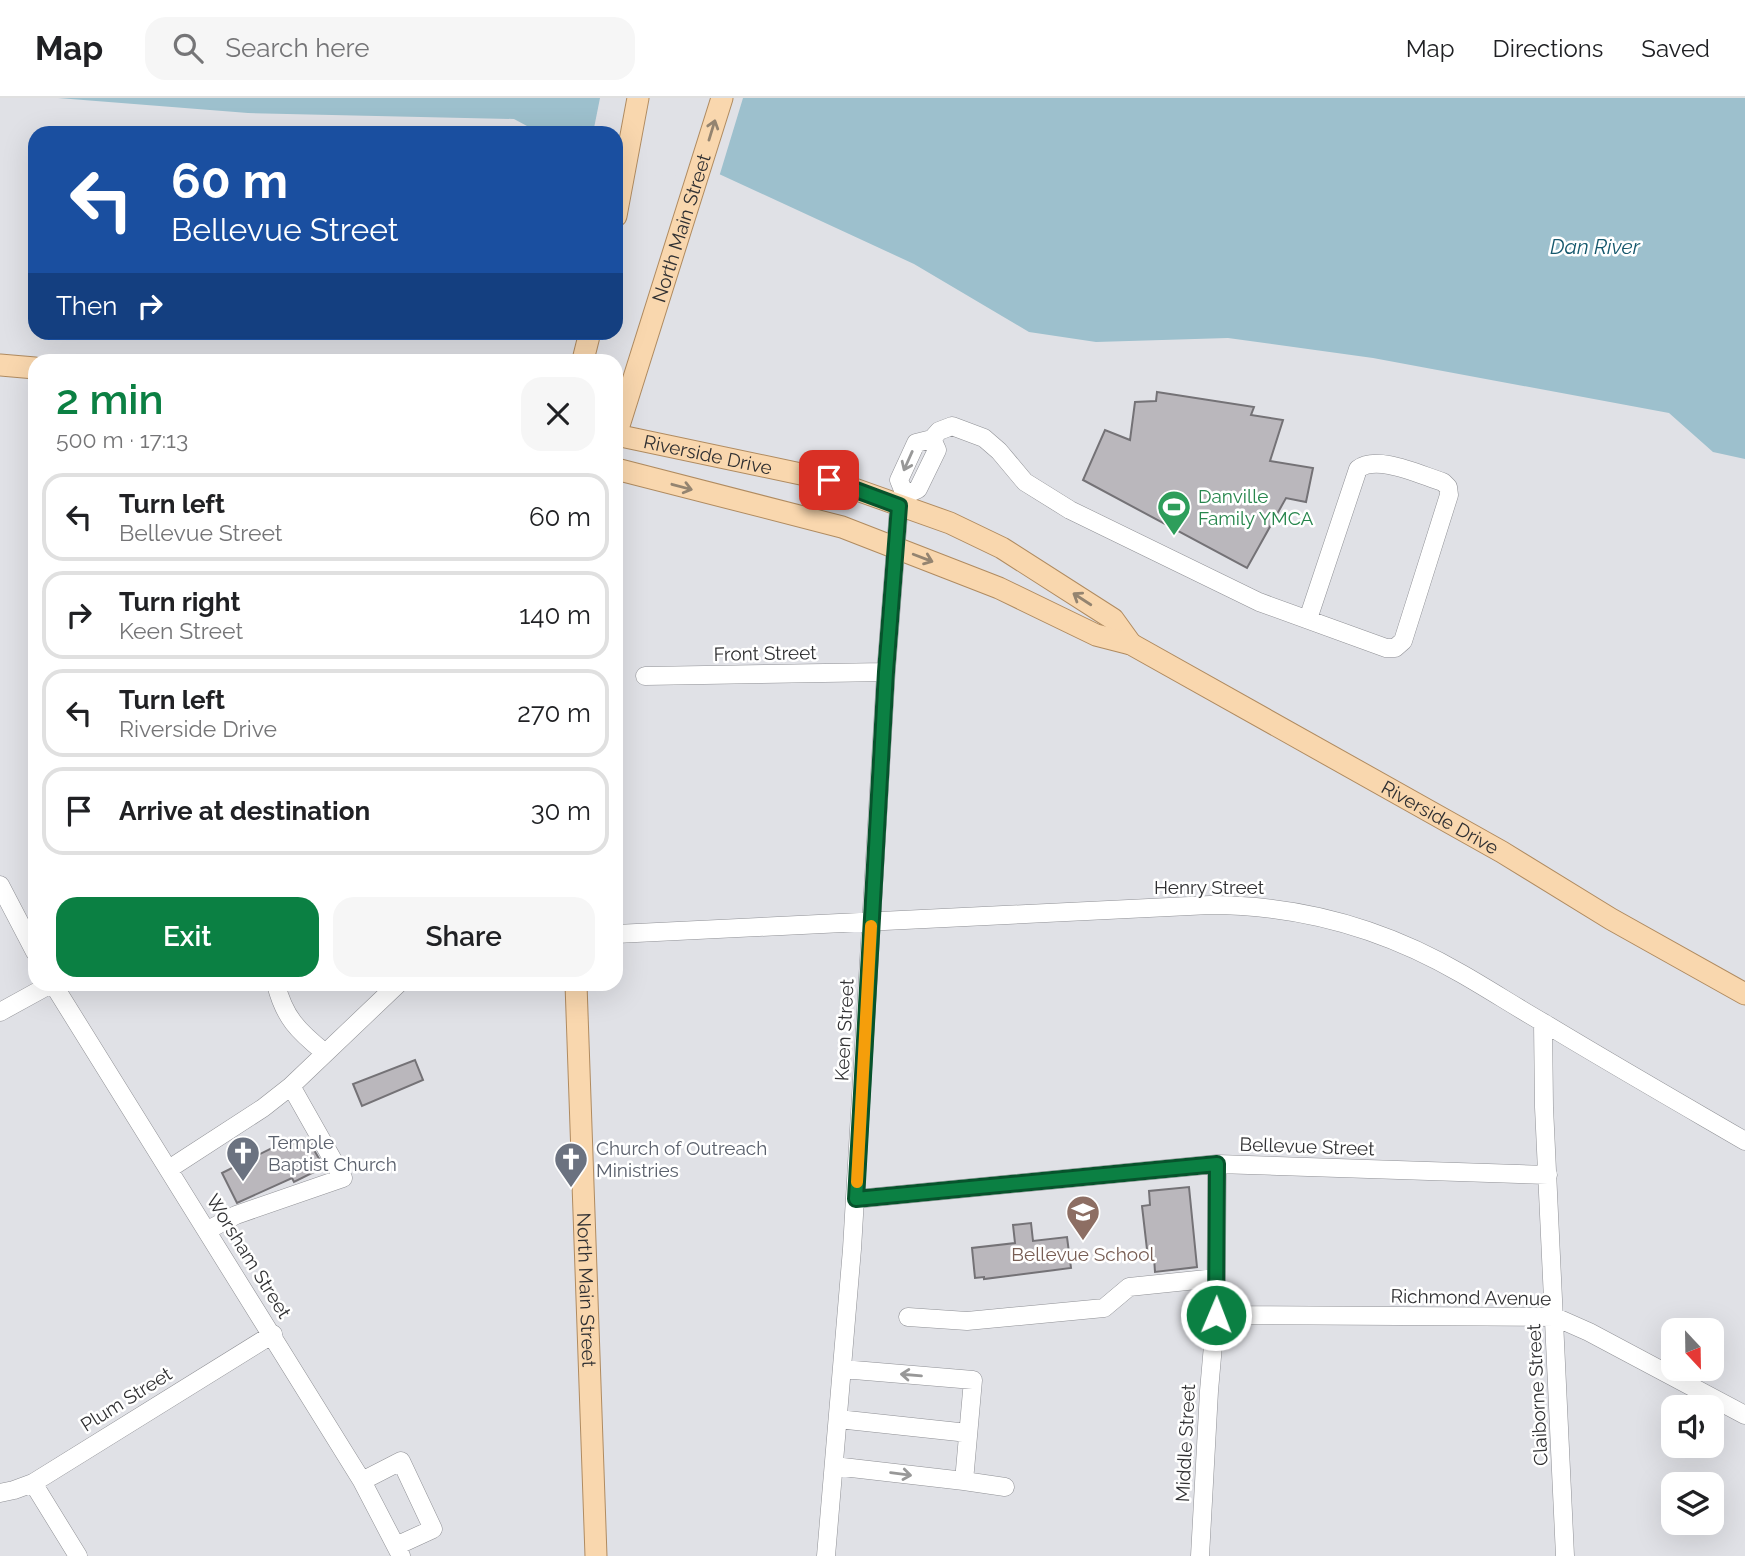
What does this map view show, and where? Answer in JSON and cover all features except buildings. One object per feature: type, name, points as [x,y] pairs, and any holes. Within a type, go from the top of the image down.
[{"type":"main road","points":[[623,178],[638,98]]},
{"type":"main road","name":"North Main Street","points":[[623,413],[722,98]]},
{"type":"main road","points":[[0,365],[28,367]]},
{"type":"main road","name":"Riverside Drive","points":[[623,436],[829,480],[902,500],[1002,548],[1034,568],[1113,619],[1131,644]]},
{"type":"main road","name":"Riverside Drive","points":[[623,471],[842,527],[999,588],[1096,635],[1131,644],[1502,852],[1611,919],[1745,994]]},
{"type":"main road","name":"North Main Street","points":[[576,991],[596,1556]]},
{"type":"street","name":"Keen Street","points":[[826,1556],[856,1199],[886,672],[902,500],[899,480],[916,443],[932,439],[939,431],[952,426],[984,438],[999,450],[1025,482],[1070,510],[1259,602],[1308,619]]},
{"type":"street","points":[[1380,463],[1443,482],[1448,487],[1449,495],[1403,641],[1395,648],[1386,648],[1308,619],[1358,469],[1364,464],[1380,463]]},
{"type":"street","name":"Front Street","points":[[645,676],[886,672]]},
{"type":"street","points":[[0,885],[28,939]]},
{"type":"street","name":"Henry Street","points":[[623,934],[1210,905],[1279,908],[1369,931],[1412,948],[1461,973],[1745,1141]]},
{"type":"street","points":[[0,1012],[39,991]]},
{"type":"street","name":"Worsham Street","points":[[56,991],[272,1334],[362,1482],[398,1551]]},
{"type":"street","points":[[278,991],[293,1026],[324,1052]]},
{"type":"street","points":[[169,1169],[263,1108],[291,1086],[390,991]]},
{"type":"street","name":"Claiborne Street","points":[[1543,1023],[1565,1556]]},
{"type":"street","points":[[208,1230],[236,1215],[343,1178],[291,1086]]},
{"type":"street","name":"Bellevue Street","points":[[856,1199],[1217,1164],[1548,1175]]},
{"type":"street","name":"Middle Street","points":[[1200,1556],[1216,1315],[1217,1164]]},
{"type":"street","points":[[908,1317],[967,1321],[1104,1308],[1129,1287],[1216,1278]]},
{"type":"street","name":"Richmond Avenue","points":[[1216,1315],[1555,1317],[1623,1349],[1745,1415]]},
{"type":"street","name":"Plum Street","points":[[0,1493],[33,1483],[272,1334]]},
{"type":"street","points":[[842,1369],[973,1380],[964,1482]]},
{"type":"street","points":[[838,1419],[968,1433]]},
{"type":"street","points":[[362,1482],[401,1461],[433,1529],[398,1551]]},
{"type":"street","points":[[834,1465],[1005,1487]]},
{"type":"street","points":[[33,1483],[78,1556]]},
{"type":"water","name":"Dan River","points":[[58,98],[1745,98],[1745,459],[1713,452],[1669,413],[1373,358],[1228,338],[1096,342],[1029,332],[914,264],[719,174],[623,136],[623,126],[527,126],[514,119],[248,113]]},
{"type":"pier","points":[[600,98],[743,98],[719,177],[646,175],[623,168],[623,126],[594,126]]},
{"type":"slow traffic","points":[[857,1182],[871,926]]},
{"type":"place","name":"Danville Family YMCA","points":[[1174,537]]},
{"type":"place","name":"Temple Baptist Church","points":[[243,1183]]},
{"type":"place","name":"Church of Outreach Ministries","points":[[571,1189]]},
{"type":"place","name":"Bellevue School","points":[[1083,1242]]},
{"type":"route","points":[[829,480],[899,506],[886,672],[856,1199],[1217,1164],[1216,1315]]}]
